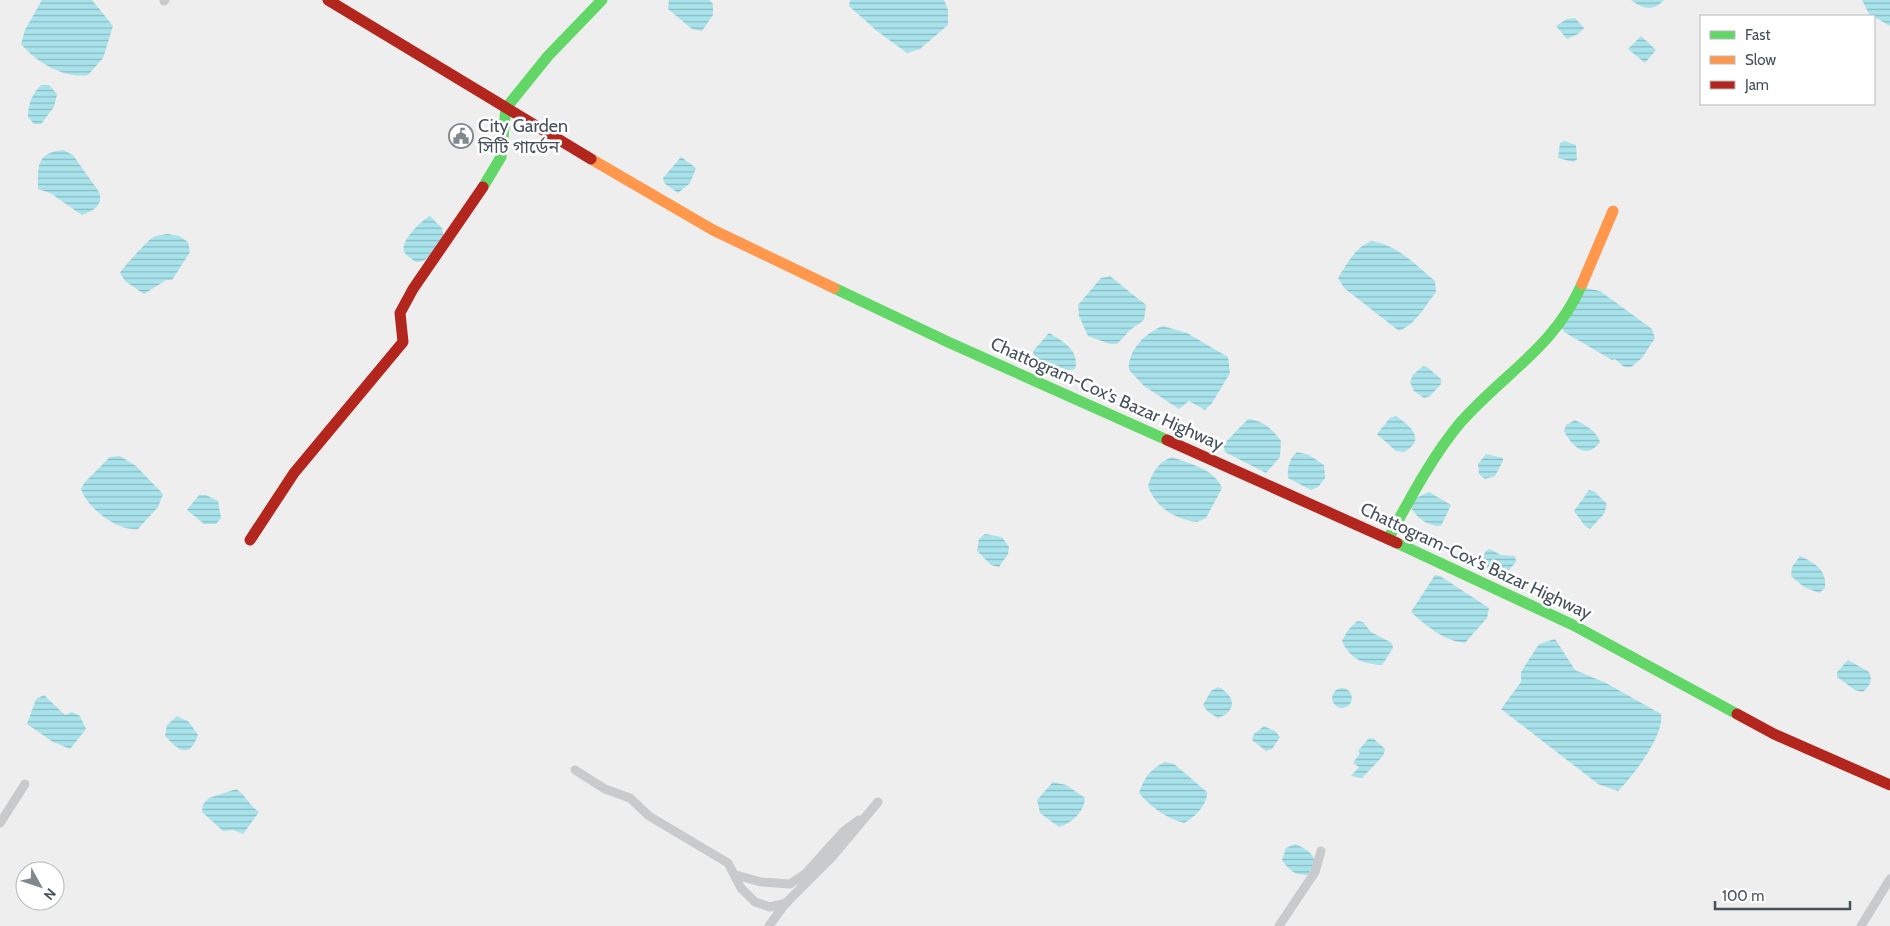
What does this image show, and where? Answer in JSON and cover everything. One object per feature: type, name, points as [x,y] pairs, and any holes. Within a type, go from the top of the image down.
[{"type":"main road","name":"Chattogram-Cox's Bazar Highway","points":[[328,0],[713,230],[948,342],[1388,539],[1573,625],[1774,734],[1890,785]]},
{"type":"main road","points":[[250,540],[294,473],[403,342],[400,313],[501,157],[506,108],[548,56],[602,0]]},
{"type":"main road","points":[[1388,539],[1416,484],[1442,445],[1472,410],[1554,332],[1589,268],[1613,211]]},
{"type":"street","points":[[575,770],[605,789],[630,798],[649,816],[728,863],[736,875],[741,888],[756,902],[770,907],[787,903]]},
{"type":"street","points":[[0,823],[25,784]]},
{"type":"street","points":[[769,926],[787,903],[832,857],[878,802]]},
{"type":"street","points":[[736,875],[761,882],[790,884],[805,874],[844,831],[870,812]]},
{"type":"street","points":[[1279,926],[1315,872],[1321,851]]},
{"type":"street","points":[[1861,926],[1890,879]]},
{"type":"water","points":[[42,0],[92,0],[113,26],[103,58],[88,75],[79,76],[51,68],[34,57],[21,44],[25,30]]},
{"type":"water","points":[[669,0],[709,0],[713,4],[713,15],[702,31],[692,29],[668,9]]},
{"type":"water","points":[[850,0],[944,0],[948,10],[948,25],[920,49],[907,53],[877,31],[849,6]]},
{"type":"water","points":[[1631,0],[1664,0],[1652,8],[1648,8]]},
{"type":"water","points":[[1862,0],[1890,0],[1890,26],[1875,17],[1875,15],[1869,14]]},
{"type":"water","points":[[1575,18],[1584,28],[1578,34],[1567,39],[1556,26],[1567,19]]},
{"type":"water","points":[[1641,36],[1656,50],[1645,63],[1628,49]]},
{"type":"water","points":[[41,85],[49,85],[57,94],[54,107],[41,124],[34,124],[28,117],[29,108],[35,92]]},
{"type":"water","points":[[1564,141],[1576,145],[1577,159],[1574,162],[1558,158],[1560,143]]},
{"type":"water","points":[[63,150],[73,155],[99,192],[99,204],[90,212],[82,215],[50,193],[38,189],[40,162],[48,154]]},
{"type":"water","points":[[681,157],[696,168],[690,183],[678,193],[664,183],[663,178]]},
{"type":"water","points":[[430,216],[442,228],[444,238],[429,257],[416,262],[404,251],[405,242],[412,231]]},
{"type":"water","points":[[167,234],[179,236],[188,242],[190,252],[172,280],[166,280],[144,294],[125,281],[120,273],[150,240],[155,236]]},
{"type":"water","points":[[1372,241],[1398,251],[1435,281],[1436,292],[1424,309],[1410,324],[1399,331],[1344,288],[1338,278],[1348,261],[1357,251],[1366,243]]},
{"type":"water","points":[[1110,276],[1146,305],[1144,320],[1130,330],[1117,344],[1110,344],[1088,336],[1079,316],[1078,305],[1101,278]]},
{"type":"water","points":[[1586,288],[1600,291],[1652,329],[1655,338],[1642,358],[1631,367],[1624,367],[1615,359],[1612,360],[1564,332],[1562,327]]},
{"type":"water","points":[[1163,326],[1187,333],[1228,357],[1230,373],[1212,403],[1205,410],[1189,401],[1179,409],[1144,386],[1129,370],[1129,363],[1134,349],[1150,333]]},
{"type":"water","points":[[1049,333],[1065,343],[1073,352],[1076,363],[1075,369],[1061,371],[1049,369],[1043,367],[1035,358],[1033,351]]},
{"type":"water","points":[[1423,366],[1427,367],[1441,379],[1441,384],[1430,396],[1424,398],[1414,391],[1410,382],[1413,375]]},
{"type":"water","points":[[1396,416],[1411,428],[1414,433],[1414,442],[1404,452],[1396,451],[1377,434],[1390,418]]},
{"type":"water","points":[[1248,419],[1267,426],[1281,441],[1280,457],[1266,473],[1225,452],[1223,445]]},
{"type":"water","points":[[1575,420],[1590,428],[1596,434],[1600,442],[1595,448],[1585,451],[1575,446],[1567,437],[1564,431],[1566,425]]},
{"type":"water","points":[[1297,452],[1309,455],[1324,465],[1325,478],[1318,487],[1311,490],[1288,478],[1289,464]]},
{"type":"water","points":[[1486,454],[1503,458],[1503,461],[1495,476],[1485,479],[1479,474],[1478,464]]},
{"type":"water","points":[[120,456],[136,466],[163,494],[158,507],[138,529],[122,527],[104,517],[90,504],[81,489],[84,483],[110,457]]},
{"type":"water","points":[[1172,457],[1201,468],[1214,476],[1219,482],[1222,488],[1206,518],[1197,522],[1174,515],[1161,506],[1152,494],[1148,486],[1151,477],[1159,465]]},
{"type":"water","points":[[1589,490],[1595,492],[1607,504],[1604,514],[1590,529],[1585,526],[1574,511]]},
{"type":"water","points":[[1429,492],[1451,505],[1441,526],[1423,521],[1410,506],[1416,498]]},
{"type":"water","points":[[199,495],[206,495],[218,501],[221,518],[216,524],[204,524],[187,510]]},
{"type":"water","points":[[985,534],[1002,537],[1009,547],[1008,554],[999,567],[991,565],[977,551],[979,539]]},
{"type":"water","points":[[1490,549],[1501,555],[1515,556],[1516,562],[1503,577],[1494,577],[1481,560],[1486,551]]},
{"type":"water","points":[[1800,556],[1811,561],[1822,572],[1825,588],[1819,593],[1804,587],[1791,576],[1792,567]]},
{"type":"water","points":[[1435,575],[1440,576],[1489,608],[1487,618],[1465,643],[1442,636],[1429,628],[1411,612]]},
{"type":"water","points":[[1357,621],[1363,622],[1371,632],[1392,643],[1393,648],[1382,665],[1363,662],[1353,656],[1345,647],[1342,641],[1348,630]]},
{"type":"water","points":[[1555,639],[1575,670],[1606,683],[1661,714],[1658,733],[1647,755],[1618,791],[1598,784],[1501,709],[1521,682],[1521,672],[1539,644]]},
{"type":"water","points":[[1848,660],[1869,672],[1870,683],[1863,692],[1855,690],[1837,677],[1837,672]]},
{"type":"water","points":[[1218,687],[1228,694],[1232,703],[1229,711],[1218,718],[1208,712],[1203,705],[1211,691]]},
{"type":"water","points":[[1338,688],[1346,688],[1352,694],[1352,702],[1346,708],[1338,708],[1332,702],[1332,694]]},
{"type":"water","points":[[44,695],[65,715],[72,712],[80,716],[86,729],[70,749],[53,742],[27,724],[36,699]]},
{"type":"water","points":[[177,716],[189,722],[198,735],[195,743],[187,750],[174,745],[165,736],[167,725]]},
{"type":"water","points":[[1264,726],[1275,731],[1280,737],[1272,749],[1266,751],[1252,740],[1254,734]]},
{"type":"water","points":[[1369,738],[1374,739],[1385,749],[1383,756],[1362,778],[1351,776],[1359,767],[1353,763],[1360,753],[1358,751]]},
{"type":"water","points":[[1165,762],[1174,764],[1207,792],[1207,797],[1200,810],[1184,823],[1160,812],[1139,793],[1148,774]]},
{"type":"water","points":[[1053,782],[1066,785],[1085,798],[1080,812],[1068,823],[1059,827],[1040,813],[1037,800]]},
{"type":"water","points":[[236,789],[259,812],[243,834],[233,830],[223,831],[202,812],[203,804],[209,798]]},
{"type":"water","points":[[1295,844],[1313,856],[1314,864],[1307,875],[1292,871],[1282,860],[1286,848]]},
{"type":"traffic: fast","points":[[483,187],[501,157],[506,108],[548,56],[602,0]]},
{"type":"traffic: fast","points":[[1388,539],[1421,479],[1449,436],[1477,405],[1543,343],[1571,306],[1582,284]]},
{"type":"traffic: fast","points":[[834,288],[948,342],[1167,440]]},
{"type":"traffic: fast","points":[[1397,543],[1573,625],[1737,714]]},
{"type":"traffic: slow","points":[[591,159],[713,230],[834,288]]},
{"type":"traffic: slow","points":[[1582,284],[1613,211]]},
{"type":"traffic: jam","points":[[328,0],[591,159]]},
{"type":"traffic: jam","points":[[250,540],[294,473],[403,342],[400,313],[413,289],[483,187]]},
{"type":"traffic: jam","points":[[1167,440],[1397,543]]},
{"type":"traffic: jam","points":[[1737,714],[1774,734],[1890,785]]},
{"type":"place","name":"City Garden সিটি গার্ডেন","points":[[461,136]]}]
